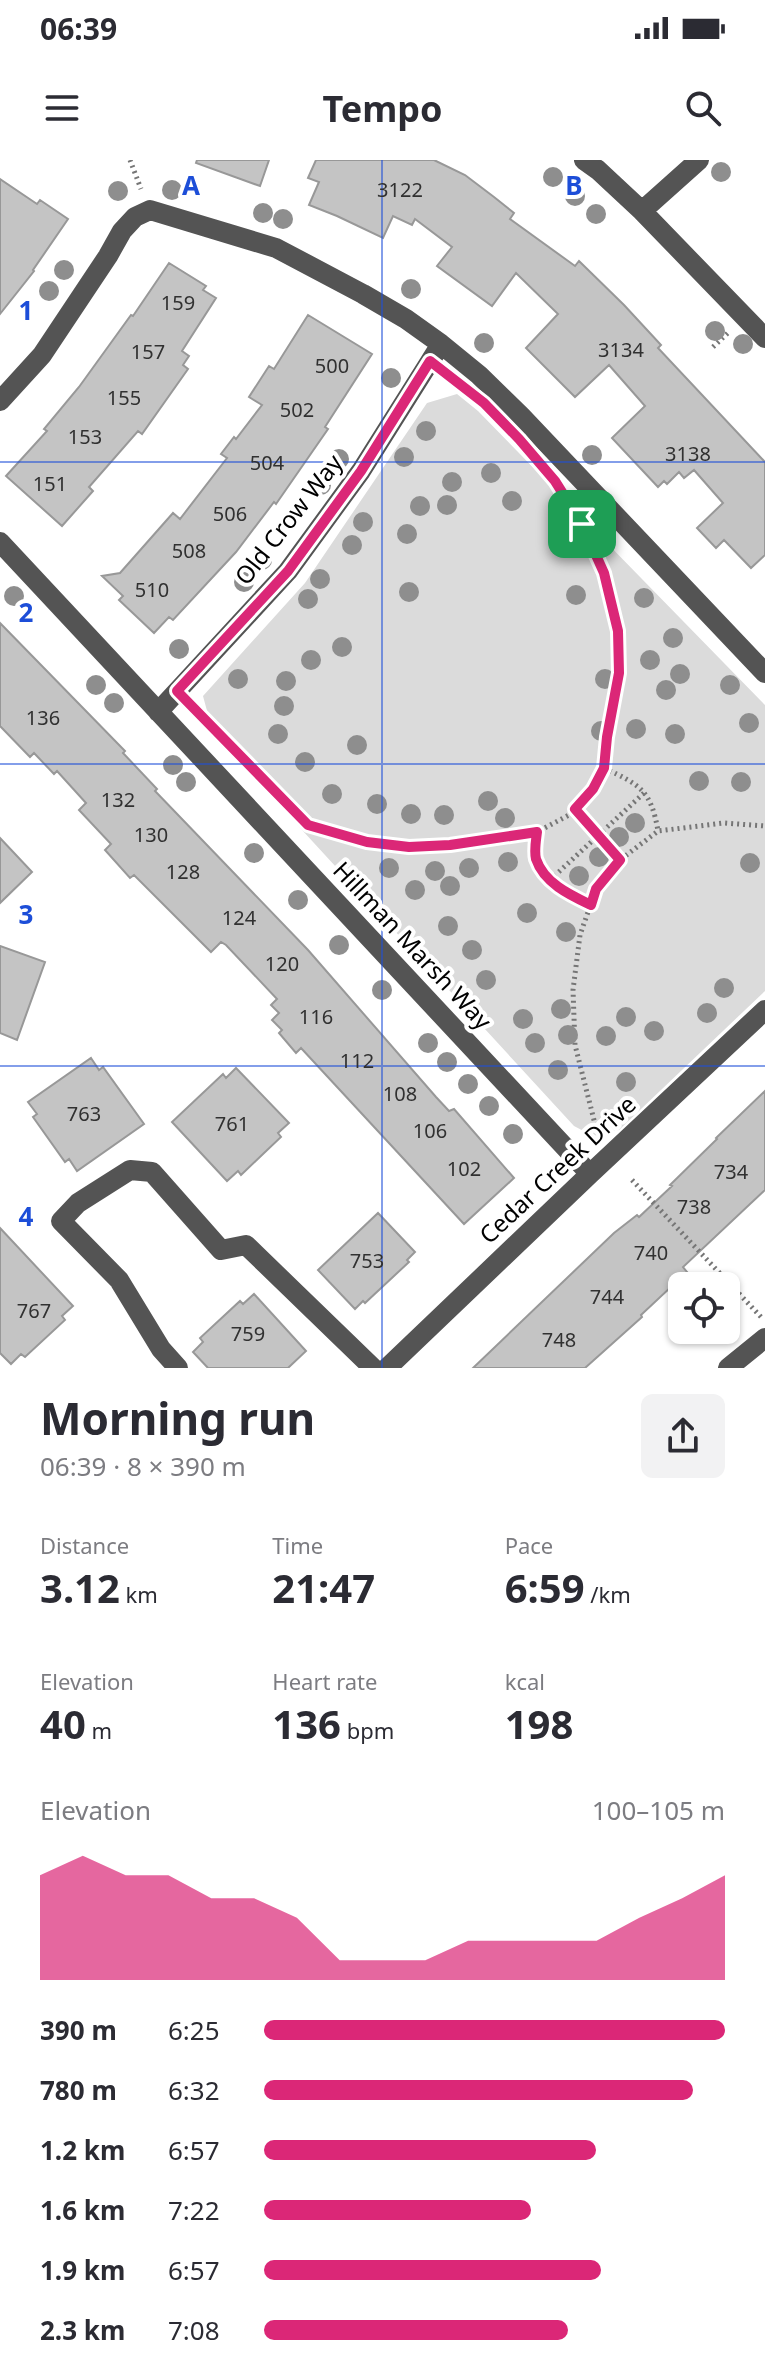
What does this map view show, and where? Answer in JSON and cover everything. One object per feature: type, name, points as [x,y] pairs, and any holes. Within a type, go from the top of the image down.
[{"type":"street","points":[[584,160],[642,211],[765,338]]},
{"type":"street","points":[[642,211],[699,160]]},
{"type":"street","points":[[0,401],[42,355],[122,231],[135,217],[150,210],[276,248],[406,319],[479,375],[765,673]]},
{"type":"street","name":"Old Crow Way","points":[[158,712],[288,571],[361,471],[441,344]]},
{"type":"street","name":"Hillman Marsh Way","points":[[0,542],[590,1174]]},
{"type":"street","name":"Cedar Creek Drive","points":[[387,1368],[765,1010]]},
{"type":"street","points":[[178,1368],[161,1349],[119,1280],[61,1221],[78,1203],[130,1170],[152,1172],[221,1250],[246,1245],[373,1368]]},
{"type":"street","points":[[728,1368],[765,1338]]},
{"type":"path","points":[[130,160],[150,210]]},
{"type":"path","points":[[177,691],[308,825],[367,842],[409,847],[450,845],[537,832],[569,815],[593,789],[604,768],[619,673],[618,631],[604,573],[582,524],[568,502]]},
{"type":"path","points":[[604,768],[634,782],[644,793],[654,805],[658,831]]},
{"type":"path","points":[[550,880],[644,793]]},
{"type":"path","points":[[575,809],[620,860]]},
{"type":"path","points":[[597,1132],[575,1045],[573,990],[580,935],[596,889],[620,860],[658,831],[724,823],[765,826]]},
{"type":"path","points":[[537,832],[536,858],[550,880],[591,905]]},
{"type":"path","points":[[632,1180],[765,1321]]},
{"type":"shaded area","points":[[457,394],[478,411],[765,705],[765,991],[619,1130],[593,1136],[574,1126],[213,733],[203,696],[305,583],[427,403]]},
{"type":"building","points":[[197,160],[269,160],[260,186],[196,163]]},
{"type":"building","points":[[316,160],[434,160],[465,175],[514,213],[510,219],[575,266],[579,261],[624,305],[661,345],[658,348],[765,462],[765,555],[751,568],[724,540],[716,548],[697,528],[723,503],[694,470],[684,478],[679,472],[667,484],[664,481],[658,487],[612,438],[645,406],[609,365],[575,397],[526,348],[558,314],[516,273],[492,306],[437,266],[452,247],[415,219],[412,225],[393,216],[383,238],[309,205],[319,182],[308,178]]},
{"type":"building","points":[[0,179],[37,204],[40,200],[68,219],[34,271],[0,314]]},
{"type":"building","points":[[169,263],[206,286],[203,290],[216,298],[182,351],[189,356],[183,365],[188,369],[142,434],[138,431],[89,487],[93,491],[62,526],[6,476],[47,431],[44,429],[133,316]]},
{"type":"building","points":[[308,315],[372,354],[325,427],[328,429],[276,504],[274,502],[236,552],[173,620],[169,617],[154,633],[119,600],[123,596],[102,576],[120,573],[173,513],[180,519],[227,458],[221,454],[262,405],[249,397],[269,366],[274,369]]},
{"type":"building","points":[[0,623],[125,751],[123,753],[157,789],[155,791],[308,950],[436,1097],[449,1111],[454,1109],[514,1178],[464,1224],[301,1048],[296,1053],[279,1033],[282,1030],[272,1020],[279,1013],[271,1005],[277,999],[226,945],[221,942],[211,952],[134,875],[130,878],[105,850],[111,844],[79,810],[86,803],[57,771],[54,774],[34,753],[30,757],[0,726]]},
{"type":"building","points":[[0,838],[32,872],[0,903]]},
{"type":"building","points":[[0,946],[45,962],[17,1040],[0,1033]]},
{"type":"building","points":[[91,1058],[99,1070],[103,1067],[144,1124],[77,1171],[69,1159],[65,1162],[33,1117],[37,1114],[28,1102]]},
{"type":"building","points":[[236,1068],[289,1123],[278,1133],[281,1137],[241,1175],[238,1171],[227,1181],[172,1122],[223,1074],[226,1078]]},
{"type":"building","points":[[765,1091],[765,1190],[683,1267],[687,1272],[668,1272],[668,1290],[642,1317],[585,1368],[473,1368],[614,1233],[637,1215],[639,1217],[672,1186]]},
{"type":"building","points":[[378,1213],[415,1252],[407,1260],[409,1262],[355,1309],[318,1270]]},
{"type":"building","points":[[0,1228],[73,1306],[62,1316],[65,1320],[25,1357],[21,1354],[11,1364],[0,1353]]},
{"type":"building","points":[[254,1294],[306,1351],[288,1368],[208,1368],[193,1352],[203,1342],[200,1338],[240,1301],[243,1304]]},
{"type":"route","points":[[430,361],[484,403],[519,439],[555,481],[582,524],[604,573],[618,631],[619,673],[604,768],[593,789],[575,809],[620,860],[596,889],[591,905],[567,893],[548,878],[536,858],[537,832],[450,845],[409,847],[367,842],[308,825],[177,691],[288,571],[361,471],[430,361]]}]
